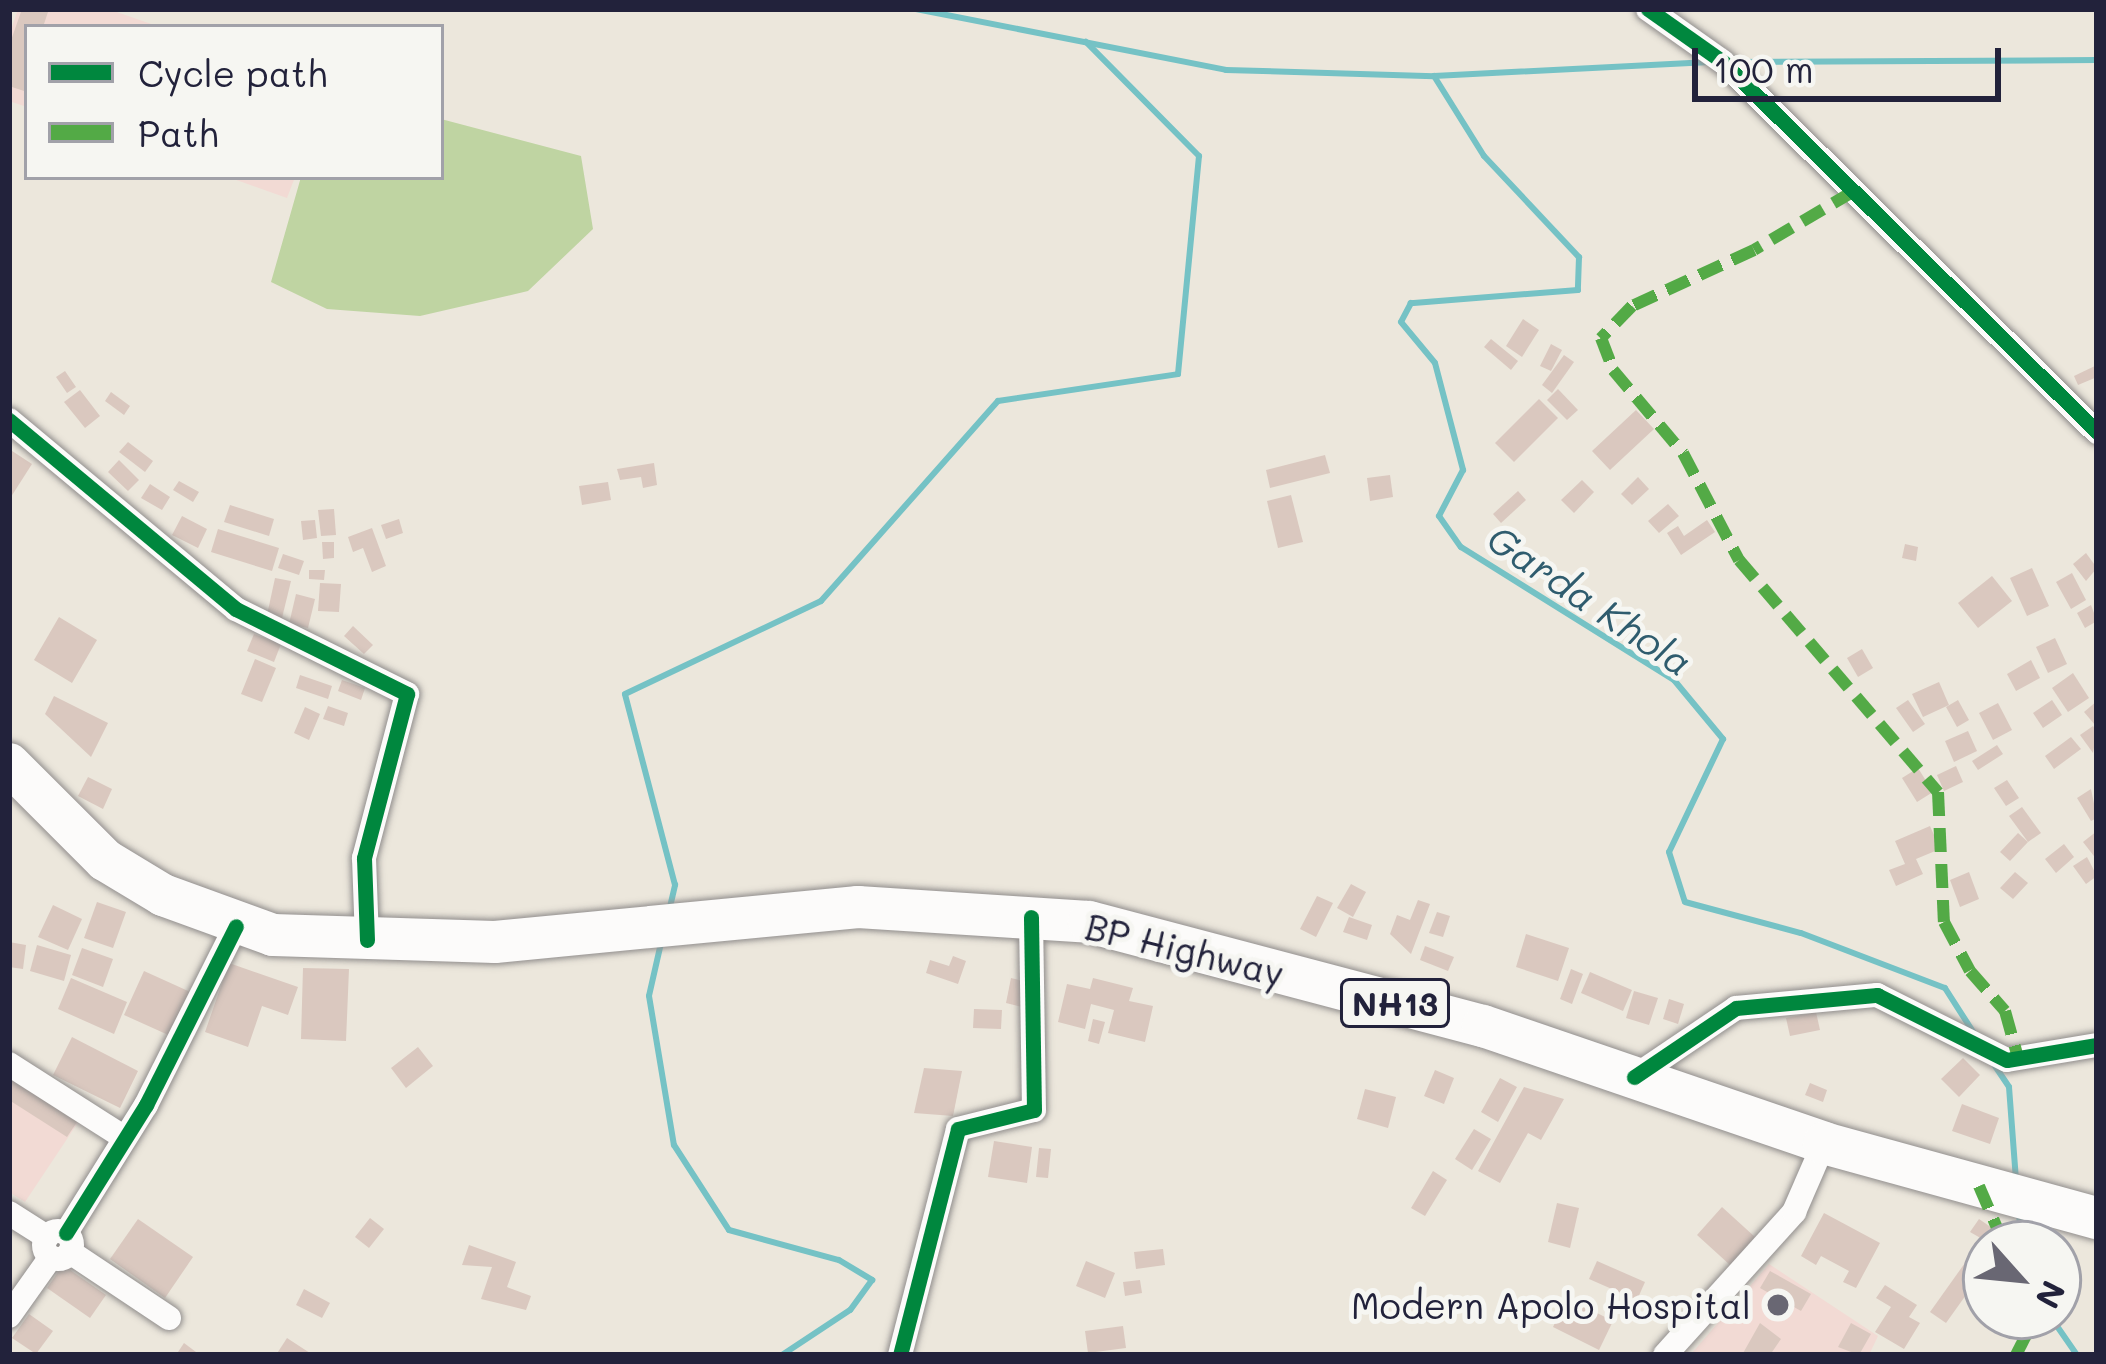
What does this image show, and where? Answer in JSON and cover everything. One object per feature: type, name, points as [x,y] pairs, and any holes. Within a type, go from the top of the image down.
[{"type":"highway","name":"BP Highway","points":[[9,764],[104,860],[236,926],[367,940],[578,935],[775,911],[859,907],[1090,922],[1484,1026],[1824,1143],[2097,1218]]},
{"type":"street","points":[[1648,9],[1723,62],[2097,432]]},
{"type":"street","points":[[9,420],[236,609],[407,694],[364,858],[367,940]]},
{"type":"street","points":[[900,1355],[958,1129],[1034,1110],[1031,917]]},
{"type":"street","points":[[9,1316],[123,1137],[236,926]]},
{"type":"street","points":[[1634,1076],[1736,1008],[1877,995],[2007,1060],[2097,1045]]},
{"type":"street","points":[[9,1064],[123,1137]]},
{"type":"street","points":[[1665,1355],[1794,1212],[1824,1143]]},
{"type":"street","points":[[9,1213],[170,1318]]},
{"type":"shaded area","points":[[18,9],[108,9],[151,24],[24,24],[24,106],[9,101],[9,36]]},
{"type":"shaded area","points":[[236,180],[294,180],[287,198]]},
{"type":"shaded area","points":[[9,1076],[79,1121],[25,1202],[9,1192]]},
{"type":"shaded area","name":"Modern Apolo Hospital","points":[[1769,1264],[1878,1336],[1869,1355],[1692,1353]]},
{"type":"green space","points":[[444,120],[581,156],[593,229],[528,291],[420,316],[327,309],[271,282],[300,180],[444,180]]},
{"type":"building","points":[[22,9],[49,9],[44,24],[24,24],[24,91],[9,86],[9,46]]},
{"type":"building","points":[[1523,319],[1539,330],[1522,357],[1506,346]]},
{"type":"building","points":[[1491,339],[1518,361],[1511,370],[1484,347]]},
{"type":"building","points":[[1551,344],[1562,350],[1551,371],[1540,366]]},
{"type":"building","points":[[1564,355],[1574,362],[1552,393],[1542,385]]},
{"type":"building","points":[[2097,365],[2097,377],[2078,385],[2074,376]]},
{"type":"building","points":[[65,371],[76,387],[67,393],[56,377]]},
{"type":"building","points":[[1558,389],[1578,410],[1567,420],[1547,400]]},
{"type":"building","points":[[80,390],[100,416],[85,428],[64,402]]},
{"type":"building","points":[[111,392],[130,406],[124,415],[105,401]]},
{"type":"building","points":[[1539,399],[1558,418],[1514,462],[1495,443]]},
{"type":"building","points":[[1636,410],[1654,429],[1610,470],[1592,451]]},
{"type":"building","points":[[128,442],[153,461],[145,472],[119,452]]},
{"type":"building","points":[[9,449],[32,464],[9,500]]},
{"type":"building","points":[[1325,455],[1330,473],[1270,488],[1266,470]]},
{"type":"building","points":[[119,460],[139,480],[128,491],[108,472]]},
{"type":"building","points":[[654,463],[657,485],[643,488],[641,477],[620,480],[617,469]]},
{"type":"building","points":[[1390,475],[1393,497],[1370,501],[1367,478]]},
{"type":"building","points":[[1638,477],[1649,489],[1632,505],[1621,494]]},
{"type":"building","points":[[1582,480],[1594,492],[1574,513],[1561,500]]},
{"type":"building","points":[[179,481],[199,492],[193,502],[173,490]]},
{"type":"building","points":[[608,482],[611,500],[582,505],[579,486]]},
{"type":"building","points":[[150,484],[170,497],[162,510],[141,498]]},
{"type":"building","points":[[1518,491],[1526,500],[1501,523],[1493,514]]},
{"type":"building","points":[[1291,495],[1303,542],[1278,548],[1267,501]]},
{"type":"building","points":[[1668,504],[1679,516],[1659,533],[1648,521]]},
{"type":"building","points":[[230,505],[274,519],[269,536],[224,522]]},
{"type":"building","points":[[334,509],[336,535],[321,536],[318,510]]},
{"type":"building","points":[[182,516],[207,529],[198,548],[172,535]]},
{"type":"building","points":[[399,519],[403,533],[386,539],[381,525]]},
{"type":"building","points":[[315,520],[317,538],[303,540],[301,521]]},
{"type":"building","points":[[1707,520],[1715,532],[1681,555],[1667,533],[1678,526],[1684,536]]},
{"type":"building","points":[[372,528],[386,566],[372,572],[363,548],[353,552],[348,537]]},
{"type":"building","points":[[218,529],[279,548],[272,571],[211,552]]},
{"type":"building","points":[[322,542],[334,542],[334,558],[323,559]]},
{"type":"building","points":[[1905,544],[1918,547],[1916,561],[1902,558]]},
{"type":"building","points":[[2086,553],[2097,568],[2086,581],[2073,564]]},
{"type":"building","points":[[283,554],[304,561],[299,575],[278,568]]},
{"type":"building","points":[[2032,568],[2049,606],[2027,616],[2010,578]]},
{"type":"building","points":[[309,570],[325,570],[324,580],[309,579]]},
{"type":"building","points":[[2072,573],[2086,600],[2071,609],[2056,582]]},
{"type":"building","points":[[1992,576],[2012,601],[1978,628],[1958,603]]},
{"type":"building","points":[[275,578],[291,581],[282,618],[267,615]]},
{"type":"building","points":[[320,583],[341,584],[339,612],[318,611]]},
{"type":"building","points":[[296,594],[315,599],[308,628],[289,624]]},
{"type":"building","points":[[2091,605],[2097,621],[2085,628],[2077,613]]},
{"type":"building","points":[[59,617],[97,640],[72,683],[34,660]]},
{"type":"building","points":[[353,626],[373,645],[364,654],[344,636]]},
{"type":"building","points":[[254,634],[281,644],[274,662],[247,651]]},
{"type":"building","points":[[2055,638],[2067,664],[2048,673],[2036,647]]},
{"type":"building","points":[[1862,649],[1873,668],[1858,677],[1847,658]]},
{"type":"building","points":[[255,659],[276,668],[262,702],[241,694]]},
{"type":"building","points":[[2031,660],[2040,678],[2016,691],[2007,674]]},
{"type":"building","points":[[2073,673],[2089,698],[2068,712],[2052,688]]},
{"type":"building","points":[[300,675],[332,686],[328,699],[296,688]]},
{"type":"building","points":[[342,680],[365,688],[361,700],[338,691]]},
{"type":"building","points":[[1939,682],[1949,705],[1923,717],[1912,694]]},
{"type":"building","points":[[54,696],[108,723],[91,757],[45,714]]},
{"type":"building","points":[[1908,700],[1925,724],[1913,732],[1896,708]]},
{"type":"building","points":[[1958,700],[1969,720],[1957,727],[1946,707]]},
{"type":"building","points":[[2052,700],[2062,715],[2043,728],[2033,713]]},
{"type":"building","points":[[2097,701],[2097,722],[2095,725],[2084,712]]},
{"type":"building","points":[[1998,703],[2012,730],[1993,740],[1979,713]]},
{"type":"building","points":[[328,706],[348,713],[344,726],[323,719]]},
{"type":"building","points":[[305,707],[320,714],[309,740],[294,733]]},
{"type":"building","points":[[2093,726],[2097,732],[2093,753],[2080,735]]},
{"type":"building","points":[[1968,731],[1977,751],[1954,762],[1945,741]]},
{"type":"building","points":[[2071,737],[2081,749],[2054,769],[2045,756]]},
{"type":"building","points":[[1997,745],[2003,754],[1978,770],[1972,761]]},
{"type":"building","points":[[1956,766],[1963,782],[1944,791],[1937,775]]},
{"type":"building","points":[[1918,768],[1933,792],[1917,802],[1902,778]]},
{"type":"building","points":[[88,777],[112,789],[103,809],[78,796]]},
{"type":"building","points":[[2007,780],[2019,798],[2006,806],[1994,788]]},
{"type":"building","points":[[2091,789],[2097,818],[2091,821],[2077,798]]},
{"type":"building","points":[[2022,807],[2041,833],[2028,842],[2009,816]]},
{"type":"building","points":[[1930,826],[1940,849],[1916,859],[1923,874],[1896,886],[1889,870],[1905,864],[1895,841]]},
{"type":"building","points":[[2097,831],[2097,860],[2083,842]]},
{"type":"building","points":[[2018,833],[2028,842],[2010,861],[2000,852]]},
{"type":"building","points":[[2064,844],[2074,857],[2056,873],[2045,859]]},
{"type":"building","points":[[2087,857],[2097,876],[2086,884],[2073,866]]},
{"type":"building","points":[[1969,872],[1979,899],[1960,907],[1950,880]]},
{"type":"building","points":[[2015,872],[2028,883],[2013,899],[2000,888]]},
{"type":"building","points":[[1351,884],[1366,892],[1353,917],[1337,908]]},
{"type":"building","points":[[1317,896],[1333,903],[1316,937],[1300,929]]},
{"type":"building","points":[[1418,900],[1430,904],[1411,954],[1390,934],[1397,915],[1410,920]]},
{"type":"building","points":[[97,902],[126,912],[113,948],[84,938]]},
{"type":"building","points":[[53,905],[82,919],[68,950],[38,937]]},
{"type":"building","points":[[1437,912],[1450,916],[1443,937],[1429,933]]},
{"type":"building","points":[[1349,917],[1372,925],[1367,940],[1343,932]]},
{"type":"building","points":[[1526,934],[1569,948],[1558,981],[1516,967]]},
{"type":"building","points":[[9,942],[26,945],[23,969],[9,967]]},
{"type":"building","points":[[37,945],[71,955],[64,981],[30,971]]},
{"type":"building","points":[[1425,946],[1454,957],[1448,971],[1420,960]]},
{"type":"building","points":[[82,948],[113,959],[103,987],[72,975]]},
{"type":"building","points":[[953,956],[966,961],[958,984],[926,973],[930,960],[949,966]]},
{"type":"building","points":[[229,963],[298,987],[288,1015],[262,1006],[248,1047],[205,1032]]},
{"type":"building","points":[[303,968],[349,969],[346,1041],[301,1039]]},
{"type":"building","points":[[1571,969],[1583,974],[1572,1004],[1560,999]]},
{"type":"building","points":[[144,971],[197,995],[175,1038],[124,1015]]},
{"type":"building","points":[[1590,972],[1632,990],[1623,1011],[1581,993]]},
{"type":"building","points":[[71,978],[127,1002],[114,1034],[58,1009]]},
{"type":"building","points":[[1011,978],[1028,982],[1022,1007],[1006,1003]]},
{"type":"building","points":[[1093,978],[1133,988],[1129,1001],[1153,1006],[1145,1042],[1108,1033],[1114,1010],[1091,1004],[1085,1029],[1058,1022],[1067,984],[1090,989]]},
{"type":"building","points":[[1634,991],[1658,998],[1649,1025],[1626,1018]]},
{"type":"building","points":[[1669,999],[1684,1004],[1678,1024],[1663,1019]]},
{"type":"building","points":[[974,1009],[1002,1010],[1001,1029],[973,1028]]},
{"type":"building","points":[[1816,1012],[1820,1030],[1790,1036],[1786,1018]]},
{"type":"building","points":[[1093,1019],[1105,1022],[1099,1044],[1088,1041]]},
{"type":"building","points":[[72,1037],[138,1071],[120,1108],[53,1075]]},
{"type":"building","points":[[418,1047],[433,1066],[406,1088],[391,1068]]},
{"type":"building","points":[[1963,1058],[1980,1075],[1959,1097],[1941,1079]]},
{"type":"building","points":[[924,1068],[962,1071],[953,1116],[914,1113]]},
{"type":"building","points":[[1435,1070],[1454,1078],[1444,1104],[1424,1096]]},
{"type":"building","points":[[9,1078],[77,1122],[67,1137],[9,1100]]},
{"type":"building","points":[[1500,1078],[1517,1087],[1498,1122],[1481,1112]]},
{"type":"building","points":[[1810,1083],[1827,1090],[1823,1102],[1805,1095]]},
{"type":"building","points":[[1524,1087],[1564,1099],[1541,1140],[1528,1133],[1500,1183],[1478,1171]]},
{"type":"building","points":[[1365,1089],[1396,1097],[1388,1128],[1357,1119]]},
{"type":"building","points":[[1962,1104],[1999,1118],[1990,1144],[1952,1131]]},
{"type":"building","points":[[1474,1129],[1491,1139],[1472,1170],[1455,1159]]},
{"type":"building","points":[[994,1141],[1032,1147],[1027,1183],[988,1177]]},
{"type":"building","points":[[1039,1148],[1051,1149],[1048,1178],[1036,1177]]},
{"type":"building","points":[[1433,1171],[1447,1180],[1425,1216],[1411,1208]]},
{"type":"building","points":[[1557,1203],[1579,1208],[1570,1248],[1548,1242]]},
{"type":"building","points":[[1722,1207],[1755,1237],[1730,1265],[1697,1235]]},
{"type":"building","points":[[1824,1213],[1880,1243],[1856,1288],[1843,1282],[1849,1271],[1821,1256],[1816,1265],[1801,1256]]},
{"type":"building","points":[[370,1218],[384,1229],[369,1248],[355,1237]]},
{"type":"building","points":[[138,1219],[193,1257],[165,1298],[110,1259]]},
{"type":"building","points":[[469,1245],[516,1262],[507,1287],[531,1296],[526,1310],[481,1299],[492,1267],[462,1265]]},
{"type":"building","points":[[1163,1249],[1165,1265],[1136,1269],[1134,1252]]},
{"type":"building","points":[[1086,1261],[1115,1273],[1105,1298],[1076,1286]]},
{"type":"building","points":[[1597,1261],[1645,1282],[1637,1300],[1589,1279]]},
{"type":"building","points":[[63,1265],[106,1295],[90,1318],[47,1288]]},
{"type":"building","points":[[1962,1267],[1962,1301],[1946,1323],[1930,1312]]},
{"type":"building","points":[[1770,1271],[1811,1294],[1801,1311],[1760,1288]]},
{"type":"building","points":[[1140,1280],[1142,1293],[1125,1296],[1123,1282]]},
{"type":"building","points":[[1885,1285],[1917,1305],[1909,1317],[1920,1323],[1904,1349],[1875,1332],[1891,1307],[1876,1298]]},
{"type":"building","points":[[304,1289],[330,1303],[322,1318],[296,1305]]},
{"type":"building","points":[[1567,1298],[1613,1321],[1599,1350],[1553,1327]]},
{"type":"building","points":[[29,1314],[53,1331],[36,1354],[12,1338]]},
{"type":"building","points":[[1760,1323],[1781,1339],[1770,1355],[1742,1355]]},
{"type":"building","points":[[1851,1323],[1871,1334],[1859,1355],[1838,1347]]},
{"type":"building","points":[[1123,1326],[1126,1348],[1088,1353],[1085,1331]]},
{"type":"building","points":[[287,1338],[313,1355],[276,1355]]},
{"type":"building","points":[[184,1343],[200,1355],[176,1355]]},
{"type":"waterway","points":[[916,9],[1226,70],[1434,76],[1710,62]]},
{"type":"waterway","points":[[670,907],[675,885],[625,694],[821,601],[998,401],[1178,374],[1199,156],[1086,42]]},
{"type":"waterway","points":[[1735,62],[2097,60]]},
{"type":"waterway","name":"Garda Khola","points":[[1434,76],[1484,156],[1579,257],[1578,290],[1411,303],[1401,322],[1435,363],[1463,470],[1439,516],[1461,547],[1674,680],[1723,739],[1669,852],[1685,902],[1801,933],[1945,988],[1975,1035]]},
{"type":"waterway","points":[[661,943],[649,996],[674,1145],[729,1230],[839,1260],[872,1280],[850,1310],[782,1355]]},
{"type":"waterway","name":"Garda Khola","points":[[1995,1066],[2009,1087],[2016,1181]]},
{"type":"waterway","name":"Garda Khola","points":[[2019,1212],[2020,1220]]},
{"type":"waterway","name":"Garda Khola","points":[[2067,1340],[2077,1355]]},
{"type":"marked path","points":[[1854,191],[1754,250],[1632,306],[1601,338],[1613,370],[1683,453],[1739,560],[1938,792],[1944,922],[1970,971],[2005,1011],[2018,1058]]},
{"type":"marked path","points":[[1979,1186],[1994,1220]]},
{"type":"marked path","points":[[2016,1355],[2024,1340]]},
{"type":"cycle path","points":[[1648,9],[1723,62],[2097,432]]},
{"type":"cycle path","points":[[9,420],[236,609],[407,694],[364,858],[367,940]]},
{"type":"cycle path","points":[[900,1355],[958,1129],[1034,1110],[1031,917]]},
{"type":"cycle path","points":[[66,1233],[146,1105],[236,926]]},
{"type":"cycle path","points":[[1634,1077],[1736,1008],[1877,995],[2007,1060],[2097,1045]]},
{"type":"place","name":"Modern Apolo Hospital","points":[[1778,1305]]}]
